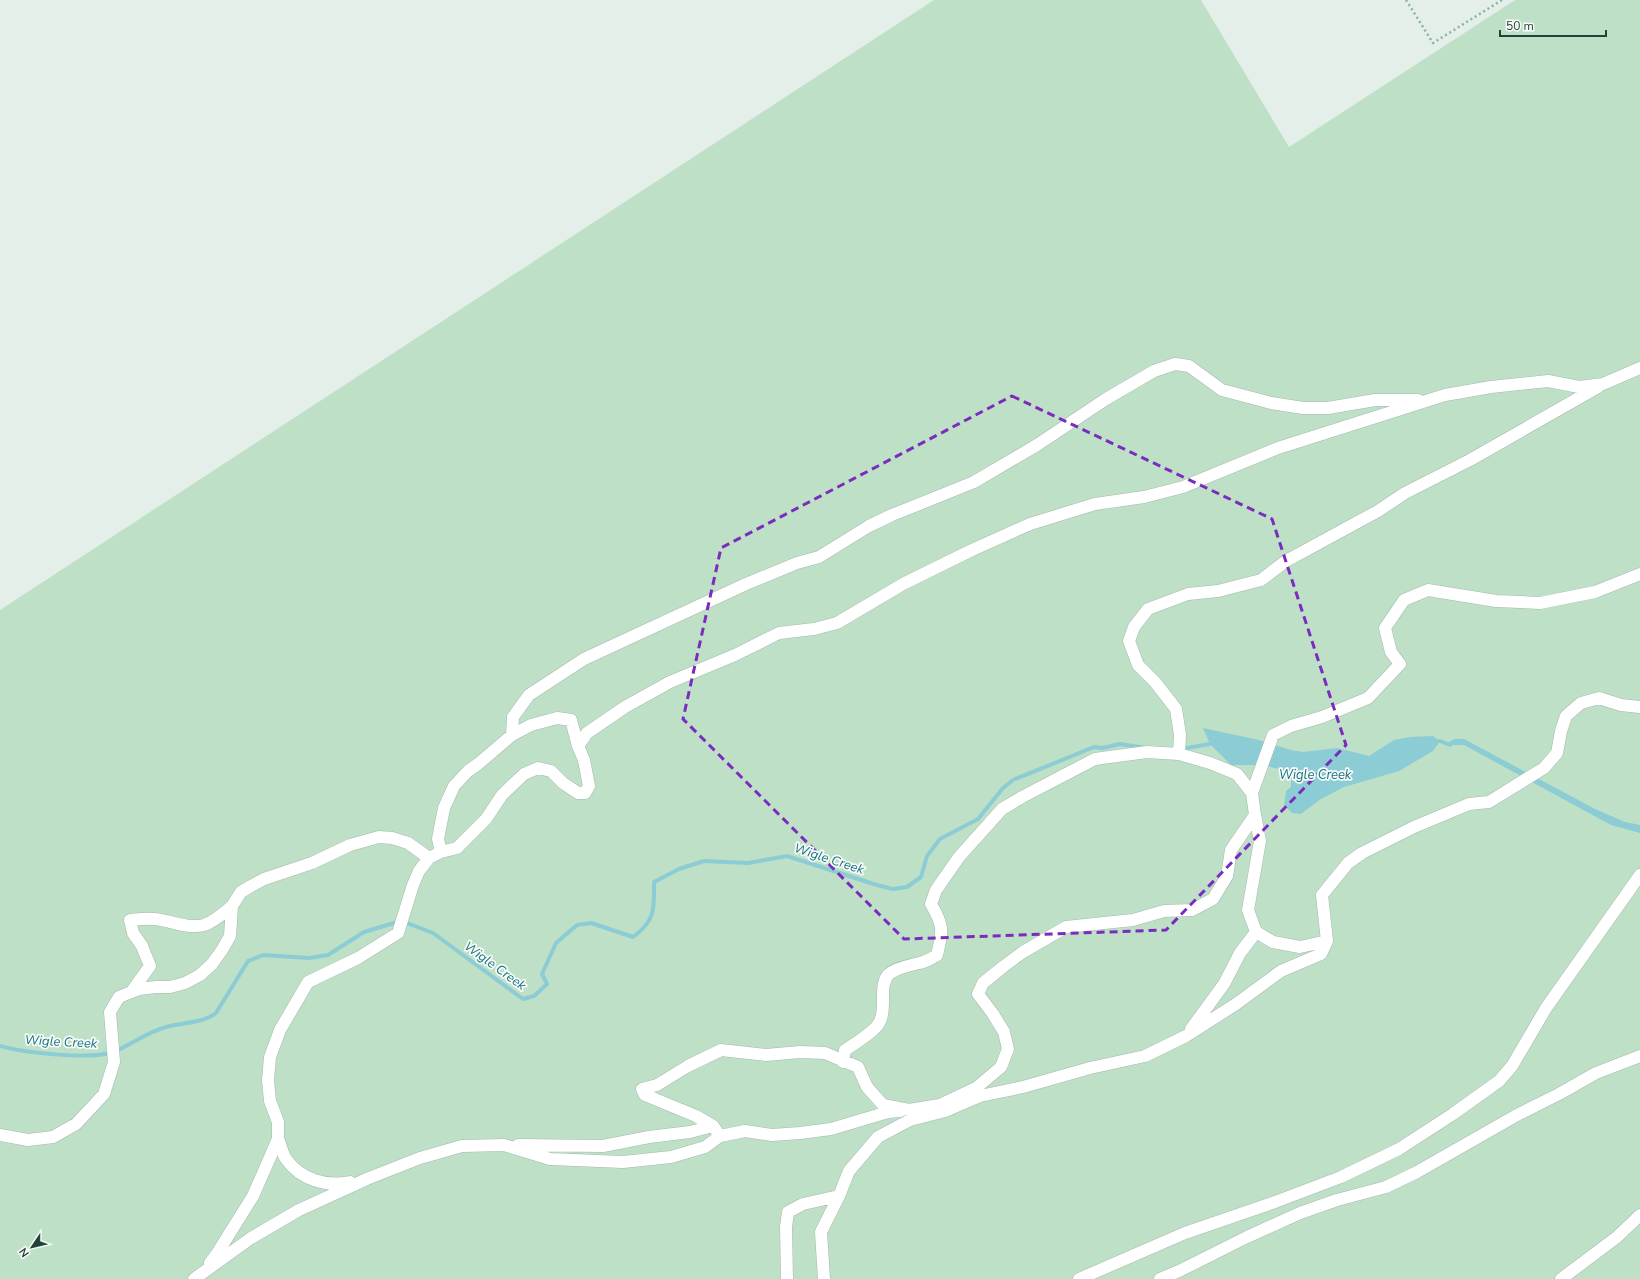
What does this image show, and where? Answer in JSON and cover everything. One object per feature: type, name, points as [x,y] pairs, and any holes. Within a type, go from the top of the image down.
[{"type":"lane","points":[[512,735],[513,717],[529,695],[584,659],[746,584],[797,563],[820,557],[869,526],[892,515],[974,482],[1031,449],[1106,399],[1154,371],[1175,364],[1189,366],[1222,390],[1271,403],[1303,408],[1328,408],[1375,400],[1429,400]]},
{"type":"lane","points":[[1179,754],[1180,735],[1176,709],[1155,682],[1138,665],[1129,641],[1134,627],[1148,609],[1188,594],[1218,591],[1262,580],[1286,561],[1378,511],[1405,493],[1470,460],[1603,384],[1640,368]]},
{"type":"lane","points":[[578,746],[586,732],[624,707],[670,682],[735,655],[779,633],[814,629],[837,623],[903,584],[972,550],[1030,524],[1095,504],[1144,498],[1183,487],[1278,448],[1445,395],[1498,386],[1548,381],[1578,387],[1603,384]]},
{"type":"lane","points":[[1327,941],[1300,947],[1273,942],[1256,932],[1248,910],[1260,841],[1252,793],[1273,735],[1291,726],[1322,717],[1368,698],[1400,664],[1391,652],[1385,628],[1404,600],[1428,590],[1496,601],[1540,603],[1595,592],[1640,574]]},
{"type":"lane","points":[[824,1279],[821,1232],[839,1196],[849,1171],[878,1137],[910,1120],[945,1111],[980,1096],[1023,1087],[1090,1068],[1145,1056],[1186,1036],[1236,1004],[1281,971],[1321,954],[1327,941],[1322,895],[1348,863],[1362,853],[1469,804],[1489,802],[1544,768],[1557,753],[1561,731],[1566,716],[1581,703],[1599,698],[1621,705],[1640,707]]},
{"type":"lane","points":[[369,1178],[336,1185],[318,1182],[296,1171],[285,1158],[278,1139],[278,1122],[270,1100],[268,1080],[270,1057],[280,1030],[308,982],[358,958],[398,933],[419,871],[429,858],[441,852],[457,848],[486,819],[502,795],[511,785],[524,774],[538,768],[551,771],[578,793],[585,793],[589,786],[584,760],[578,746],[571,720],[557,718],[531,725],[512,735],[468,771],[454,786],[444,808],[438,839],[441,852]]},
{"type":"lane","points":[[843,1062],[844,1050],[860,1040],[878,1025],[884,1006],[882,986],[888,974],[905,966],[925,962],[937,955],[942,933],[939,918],[931,904],[936,890],[959,858],[1002,809],[1022,797],[1096,760],[1146,752],[1179,754],[1210,763],[1237,774],[1252,793]]},
{"type":"lane","points":[[197,1277],[251,1238],[299,1210],[369,1178],[420,1158],[462,1146],[603,1146],[648,1137],[690,1132],[744,1131],[772,1135],[800,1133],[831,1129],[888,1112],[909,1110],[940,1104],[976,1088],[1001,1067],[1008,1049],[1004,1032],[978,994],[984,983],[1023,952],[1066,927],[1133,920],[1164,912],[1192,910],[1213,899],[1227,876],[1231,850],[1255,815]]},
{"type":"lane","points":[[132,991],[150,966],[142,946],[133,932],[130,920],[144,918],[156,919],[188,927],[205,925],[220,916],[232,906],[241,892],[264,879],[312,863],[350,845],[379,837],[392,838],[408,843],[429,858]]},
{"type":"lane","points":[[1079,1279],[1185,1234],[1341,1177],[1399,1149],[1453,1114],[1499,1081],[1512,1066],[1546,1008],[1640,875]]},
{"type":"lane","points":[[0,1136],[28,1140],[53,1137],[76,1124],[104,1094],[114,1062],[110,1012],[119,996],[139,989],[156,986],[170,987],[185,983],[200,975],[212,964],[230,936],[232,906]]},
{"type":"lane","points":[[1186,1036],[1221,989],[1240,953],[1256,932]]},
{"type":"lane","points":[[717,1131],[696,1116],[645,1095],[642,1089],[657,1085],[688,1066],[721,1050],[766,1054],[800,1052],[825,1053],[858,1068],[867,1087],[883,1105],[909,1110]]},
{"type":"lane","points":[[1160,1279],[1300,1213],[1337,1200],[1386,1187],[1417,1172],[1517,1114],[1559,1094],[1596,1073],[1640,1056]]},
{"type":"lane","points":[[504,1145],[550,1159],[623,1162],[671,1157],[705,1147],[717,1131]]},
{"type":"lane","points":[[197,1277],[218,1252],[253,1196],[278,1139]]},
{"type":"lane","points":[[787,1279],[786,1227],[788,1212],[803,1204],[839,1196]]},
{"type":"lane","points":[[1561,1279],[1617,1237],[1640,1215]]},
{"type":"path","points":[[1406,0],[1433,43],[1502,0]]},
{"type":"highlighted area","points":[[1012,396],[1272,519],[1346,745],[1166,930],[904,939],[683,719],[721,548]]},
{"type":"green space","points":[[934,0],[1201,0],[1289,147],[1515,0],[1640,0],[1640,1279],[0,1279],[0,610]]},
{"type":"water","name":"Wigle Creek","points":[[1203,728],[1259,740],[1291,750],[1303,752],[1337,748],[1369,756],[1394,740],[1410,737],[1433,736],[1440,741],[1433,751],[1399,771],[1344,787],[1321,799],[1301,814],[1292,813],[1284,805],[1286,791],[1291,787],[1291,776],[1278,769],[1270,767],[1255,765],[1231,765],[1210,744]]},
{"type":"water","points":[[1454,739],[1464,739],[1595,809],[1625,822],[1640,825],[1640,833],[1611,825],[1464,745],[1450,745],[1448,743]]},
{"type":"waterway","name":"Wigle Creek","points":[[1440,741],[1450,745]]},
{"type":"waterway","name":"Wigle Creek","points":[[0,1046],[11,1049],[57,1055],[89,1055],[113,1052],[159,1029],[172,1025],[198,1021],[210,1017],[216,1013],[248,961],[263,955],[309,958],[328,955],[364,932],[394,923],[407,923],[433,933],[523,999],[534,996],[547,984],[542,974],[556,943],[577,925],[591,923],[633,937],[641,931],[650,919],[652,913],[654,882],[679,869],[704,861],[748,863],[787,856],[877,885],[893,889],[907,887],[921,877],[927,856],[940,839],[978,819],[1003,788],[1013,780],[1094,747],[1103,748],[1120,744],[1146,748]]},
{"type":"waterway","name":"Wigle Creek","points":[[1181,749],[1210,744]]}]
